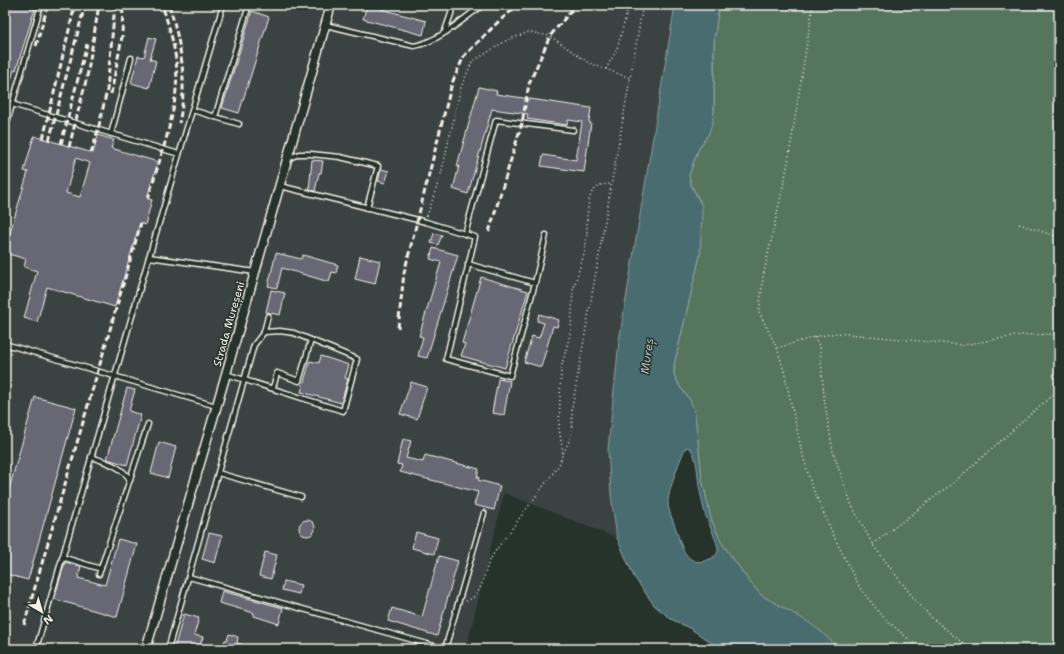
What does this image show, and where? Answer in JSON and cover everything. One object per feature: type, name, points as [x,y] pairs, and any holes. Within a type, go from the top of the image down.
[{"type":"street","name":"Strada Mureșeni","points":[[146,649],[331,5]]},
{"type":"lane","points":[[5,129],[40,5]]},
{"type":"lane","points":[[36,649],[114,376],[223,5]]},
{"type":"lane","points":[[215,117],[249,5]]},
{"type":"lane","points":[[445,32],[454,5]]},
{"type":"lane","points":[[325,24],[414,46],[425,44],[445,32],[483,5]]},
{"type":"lane","points":[[111,134],[131,58]]},
{"type":"lane","points":[[5,102],[179,154]]},
{"type":"lane","points":[[192,110],[239,124]]},
{"type":"lane","points":[[465,234],[496,120],[573,130]]},
{"type":"lane","points":[[287,159],[300,154],[311,154],[340,157],[378,166],[367,208]]},
{"type":"lane","points":[[279,186],[426,222],[475,237],[446,359],[510,376],[536,283],[546,235]]},
{"type":"lane","points":[[149,257],[255,272]]},
{"type":"lane","points":[[468,264],[536,283]]},
{"type":"lane","points":[[168,649],[254,345],[264,332],[268,316]]},
{"type":"lane","points":[[226,374],[343,411],[357,359],[294,333],[280,331],[264,332]]},
{"type":"lane","points":[[273,388],[276,374],[299,381],[311,340]]},
{"type":"lane","points":[[5,344],[216,406]]},
{"type":"lane","points":[[99,574],[148,424]]},
{"type":"lane","points":[[91,456],[119,468],[126,473],[130,480]]},
{"type":"lane","points":[[218,473],[301,497]]},
{"type":"lane","points":[[189,577],[445,649],[484,513]]},
{"type":"lane","points":[[62,556],[101,569]]},
{"type":"path","points":[[606,69],[617,49],[629,5]]},
{"type":"path","points":[[458,603],[468,600],[475,595],[480,588],[488,564],[496,550],[559,465],[563,453],[570,443],[572,408],[643,5]]},
{"type":"path","points":[[813,5],[786,168],[763,277],[759,312],[777,348],[784,371],[801,448],[812,484],[836,541],[860,588],[882,616],[920,649]]},
{"type":"path","points":[[426,222],[441,174],[461,87],[472,62],[507,40],[529,32],[550,36],[589,62],[630,78]]},
{"type":"path","points":[[563,453],[559,428],[562,368],[570,331],[573,290],[585,251],[587,233],[586,216],[592,192],[600,185],[611,184]]},
{"type":"path","points":[[1019,224],[1059,237]]},
{"type":"path","points":[[777,348],[814,337],[837,333],[963,344],[1021,335],[1059,334]]},
{"type":"path","points":[[814,337],[820,346],[824,398],[834,452],[852,506],[873,545],[915,600],[932,618],[970,649]]},
{"type":"path","points":[[873,545],[953,483],[1059,389]]},
{"type":"shaded area","points":[[5,5],[675,5],[619,341],[608,449],[611,495],[617,538],[504,493],[466,649],[5,649]]},
{"type":"green space","points":[[719,5],[1059,5],[1059,649],[840,649],[819,630],[761,595],[748,580],[721,542],[711,519],[702,479],[696,423],[690,400],[680,387],[674,375],[674,365],[700,255],[700,201],[691,185],[689,175],[698,150],[709,133],[714,111],[714,41]]},
{"type":"water","name":"Mureș","points":[[675,5],[719,5],[714,41],[713,120],[709,133],[698,150],[689,175],[691,185],[702,206],[700,255],[674,365],[674,375],[680,387],[690,400],[694,410],[702,479],[711,519],[721,542],[748,580],[761,595],[805,620],[819,630],[840,649],[724,649],[671,619],[654,605],[634,577],[617,538],[611,495],[608,449],[619,341]],"holes":[[[686,447],[690,448],[696,461],[704,510],[718,547],[716,555],[702,562],[690,559],[686,554],[680,542],[668,505],[670,490],[678,466]]]},
{"type":"building","points":[[5,5],[36,5],[16,70],[14,70],[7,93],[5,92]]},
{"type":"building","points":[[367,5],[382,5],[381,9],[426,21],[423,35],[363,19]]},
{"type":"building","points":[[252,11],[269,17],[239,113],[222,108]]},
{"type":"building","points":[[149,37],[156,39],[150,59],[156,61],[149,88],[131,83],[138,56],[144,57]]},
{"type":"building","points":[[479,87],[497,91],[496,94],[591,108],[589,122],[591,123],[584,172],[541,166],[543,155],[576,160],[582,122],[568,120],[567,125],[527,119],[528,114],[492,109],[468,194],[453,189],[459,166],[457,166]]},
{"type":"building","points":[[98,135],[114,140],[111,148],[158,162],[147,198],[152,200],[145,225],[140,223],[115,307],[47,287],[37,322],[24,318],[37,271],[24,267],[26,259],[5,253],[5,249],[28,172],[24,171],[34,136],[93,153]],"holes":[[[76,158],[90,163],[80,197],[66,193]]]},
{"type":"building","points":[[312,160],[323,161],[315,191],[309,190]]},
{"type":"building","points":[[381,169],[389,171],[385,183],[378,181]]},
{"type":"building","points":[[434,233],[442,235],[438,245],[431,243]]},
{"type":"building","points":[[433,248],[458,255],[427,358],[418,356],[423,337],[419,336],[441,262],[430,259]]},
{"type":"building","points":[[276,253],[301,259],[303,255],[338,265],[336,273],[332,272],[329,282],[282,268],[277,288],[268,286]]},
{"type":"building","points":[[360,256],[380,261],[375,284],[355,279]]},
{"type":"building","points":[[481,277],[528,291],[505,368],[461,356],[465,344],[462,343]]},
{"type":"building","points":[[271,290],[285,293],[280,315],[266,312]]},
{"type":"building","points":[[539,314],[559,320],[557,327],[553,326],[541,367],[524,362],[532,336],[539,338],[544,323],[537,321]]},
{"type":"building","points":[[321,356],[349,365],[345,378],[348,379],[341,403],[301,392],[310,361],[319,363]]},
{"type":"building","points":[[498,379],[510,381],[504,415],[492,413]]},
{"type":"building","points":[[411,382],[427,387],[417,419],[400,414]]},
{"type":"building","points":[[127,388],[135,390],[129,411],[141,415],[127,465],[107,459]]},
{"type":"building","points":[[35,397],[76,408],[28,580],[5,574],[5,503]]},
{"type":"building","points":[[403,439],[411,441],[406,458],[423,462],[425,455],[479,469],[477,477],[479,477],[478,480],[500,486],[494,510],[474,505],[478,492],[400,472],[402,465],[397,464]]},
{"type":"building","points":[[159,442],[176,447],[168,478],[151,473]]},
{"type":"building","points":[[307,520],[314,525],[315,528],[310,535],[307,536],[300,531],[299,528],[304,521]]},
{"type":"building","points":[[416,532],[438,538],[434,554],[412,548]]},
{"type":"building","points":[[209,533],[222,536],[215,563],[202,559]]},
{"type":"building","points":[[118,539],[137,544],[117,617],[54,599],[65,562],[81,566],[78,578],[105,585]]},
{"type":"building","points":[[265,552],[277,555],[271,579],[259,576]]},
{"type":"building","points":[[439,556],[458,561],[437,636],[388,621],[392,608],[422,617]]},
{"type":"building","points":[[284,581],[301,585],[299,594],[282,590]]},
{"type":"building","points":[[222,591],[283,608],[279,624],[254,616],[254,613],[219,603]]},
{"type":"building","points":[[184,614],[199,618],[194,635],[203,637],[199,648],[190,646],[189,649],[174,649]]},
{"type":"building","points":[[229,634],[238,637],[237,643],[250,647],[250,649],[223,649],[225,640],[227,640]]},
{"type":"railway","points":[[36,46],[48,5]]},
{"type":"railway","points":[[43,139],[75,5]]},
{"type":"railway","points":[[49,141],[85,5]]},
{"type":"railway","points":[[69,147],[87,77],[99,5]]},
{"type":"railway","points":[[91,153],[107,90],[115,5]]},
{"type":"railway","points":[[111,94],[122,37],[123,5]]},
{"type":"railway","points":[[148,199],[173,113],[177,78],[174,47],[162,5]]},
{"type":"railway","points":[[169,5],[177,34],[182,63],[183,93],[179,123]]},
{"type":"railway","points":[[398,328],[404,273],[452,83],[464,56],[497,23],[518,5]]},
{"type":"railway","points":[[489,232],[522,123],[529,84],[550,36],[576,5]]},
{"type":"railway","points":[[61,144],[87,44]]},
{"type":"railway","points":[[24,625],[141,223]]}]
